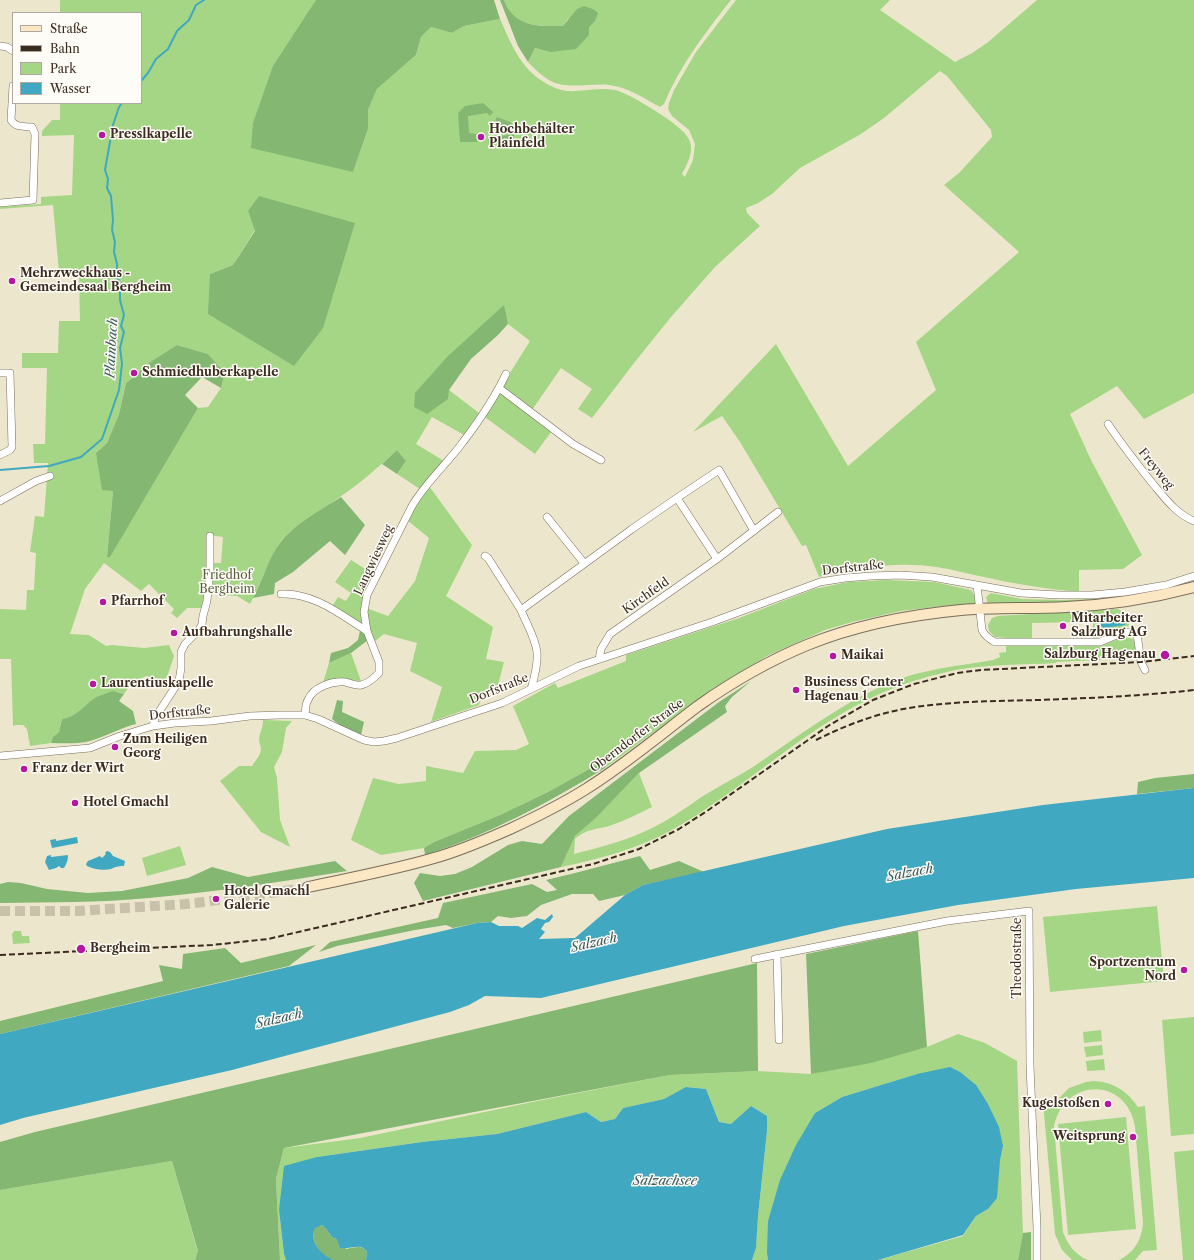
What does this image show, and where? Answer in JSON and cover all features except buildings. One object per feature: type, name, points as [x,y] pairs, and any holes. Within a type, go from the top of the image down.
[{"type":"main road","name":"Oberndorfer Straße","points":[[308,887],[437,858],[481,842],[551,810],[620,766],[699,706],[733,683],[769,662],[807,645],[845,631],[880,622],[938,612],[1006,608],[1057,608],[1092,605],[1170,594],[1194,587]]},
{"type":"street","points":[[0,46],[7,47],[12,50]]},
{"type":"street","points":[[0,203],[33,200],[35,134],[32,126],[18,126],[13,124],[11,120],[12,103]]},
{"type":"street","points":[[0,373],[10,373],[12,448],[0,455]]},
{"type":"street","name":"Langwiesweg","points":[[305,715],[307,701],[310,695],[319,688],[332,683],[344,682],[361,685],[379,673],[379,662],[367,631],[364,612],[368,595],[419,494],[463,442],[499,388],[506,374]]},
{"type":"street","points":[[499,388],[573,444],[601,460]]},
{"type":"street","name":"Freyweg","points":[[1108,424],[1134,460],[1168,501],[1180,514],[1194,521]]},
{"type":"street","points":[[521,610],[584,563],[719,470],[754,531]]},
{"type":"street","points":[[0,500],[36,481],[50,476]]},
{"type":"street","points":[[677,498],[717,559]]},
{"type":"street","name":"Kirchfeld","points":[[599,659],[601,650],[610,634],[717,559],[778,512]]},
{"type":"street","points":[[547,517],[584,563]]},
{"type":"street","points":[[153,726],[154,718],[179,681],[181,652],[185,644],[199,630],[202,624],[207,601],[210,569],[210,536]]},
{"type":"street","points":[[485,556],[488,558],[521,610],[533,637],[537,652],[534,680],[531,689]]},
{"type":"street","name":"Dorfstraße","points":[[0,756],[90,748],[120,736],[153,726],[250,716],[305,715],[318,719],[364,740],[384,742],[502,703],[579,666],[712,622],[820,582],[845,578],[900,575],[932,577],[977,585]]},
{"type":"street","points":[[1145,670],[1141,662],[1137,634],[1129,632],[1119,634],[1100,642],[995,642],[990,640],[982,630],[977,585],[1041,595],[1092,595],[1125,592],[1159,586],[1194,576]]},
{"type":"street","points":[[281,594],[298,595],[314,600],[367,631]]},
{"type":"street","name":"Theodostraße","points":[[755,959],[947,921],[1029,911],[1030,1058],[1037,1260]]},
{"type":"street","points":[[777,954],[779,1040]]},
{"type":"green space","name":"Friedhof Bergheim","points":[[60,0],[316,0],[310,10],[353,172],[368,129],[368,110],[377,89],[416,55],[421,37],[431,27],[452,33],[464,26],[500,19],[512,46],[522,62],[529,70],[546,83],[558,89],[567,91],[603,89],[622,92],[653,109],[674,123],[688,137],[691,146],[690,157],[682,174],[685,177],[693,160],[695,144],[689,130],[672,116],[668,109],[669,103],[674,90],[696,52],[736,0],[890,0],[880,10],[955,62],[987,43],[1037,0],[1194,0],[1194,393],[1144,419],[1117,386],[1070,414],[1091,460],[1142,555],[1123,569],[1079,570],[1079,592],[1019,584],[948,569],[921,565],[877,566],[819,577],[806,545],[802,546],[740,442],[722,416],[693,432],[776,344],[848,466],[936,390],[916,342],[1019,252],[944,185],[959,173],[992,137],[991,130],[947,76],[940,71],[884,118],[861,134],[800,168],[772,194],[758,203],[746,208],[747,213],[760,226],[715,267],[671,317],[592,418],[578,409],[592,389],[561,368],[532,410],[504,387],[505,381],[530,341],[508,324],[503,306],[449,390],[479,413],[464,435],[432,417],[416,444],[444,461],[420,489],[397,474],[406,461],[397,450],[355,486],[299,524],[285,537],[271,558],[250,604],[237,596],[212,594],[214,563],[221,563],[223,537],[208,535],[205,599],[202,608],[187,608],[177,618],[171,613],[174,609],[149,584],[141,591],[104,563],[85,589],[70,634],[89,635],[106,646],[112,645],[144,648],[169,645],[174,656],[166,680],[162,682],[146,676],[131,684],[124,694],[114,692],[98,697],[75,714],[62,719],[59,732],[53,737],[51,743],[30,746],[27,729],[23,725],[13,726],[11,659],[0,659],[0,609],[26,610],[27,590],[34,590],[36,553],[30,552],[35,516],[44,517],[48,463],[34,463],[33,444],[45,444],[47,368],[22,368],[22,353],[58,353],[59,321],[80,321],[79,272],[59,273],[53,205],[0,209],[0,207],[41,204],[41,197],[72,195],[74,135],[42,136],[42,131],[52,120],[60,120],[60,104],[142,104],[142,12],[60,12]],"holes":[[[248,211],[323,328],[210,274],[233,265],[255,230]],[[177,345],[208,354],[225,373],[221,388],[208,407],[198,408],[110,556],[107,557],[113,491],[96,453],[107,443],[119,414],[126,383],[150,362]]]},
{"type":"green space","points":[[316,0],[494,0],[500,19],[464,26],[452,33],[431,27],[421,37],[416,55],[377,89],[368,110],[368,129],[353,172],[251,148],[253,123],[273,66]]},
{"type":"green space","points":[[500,0],[504,0],[508,9],[515,17],[521,21],[534,25],[563,26],[577,9],[584,6],[593,9],[598,13],[595,21],[589,27],[589,35],[576,49],[550,52],[535,48],[528,62],[518,46]]},
{"type":"green space","points":[[504,0],[731,0],[685,63],[664,104],[660,107],[635,93],[616,86],[561,84],[542,75],[528,62],[535,48],[550,52],[570,16],[563,26],[534,25],[521,21],[515,17],[508,9]]},
{"type":"green space","points":[[483,103],[493,112],[490,116],[487,113],[468,116],[469,133],[476,134],[477,142],[460,142],[458,113],[465,106]]},
{"type":"green space","points":[[497,117],[510,122],[517,128],[512,140],[488,140],[488,137],[510,135],[512,130],[495,121]]},
{"type":"green space","points":[[259,196],[355,223],[323,328],[294,366],[208,314],[210,274],[233,265],[255,231],[248,211]]},
{"type":"green space","points":[[504,305],[508,324],[471,359],[449,390],[448,399],[427,414],[414,407],[415,393],[447,357]]},
{"type":"green space","points":[[177,345],[208,354],[225,373],[221,388],[202,377],[185,395],[198,408],[110,557],[107,557],[113,491],[102,490],[96,453],[107,443],[119,414],[126,383],[150,362]]},
{"type":"green space","points":[[502,394],[551,432],[535,454],[482,415],[497,395]]},
{"type":"green space","points":[[397,450],[406,461],[397,474],[382,464]]},
{"type":"green space","points":[[429,486],[472,545],[446,596],[493,627],[486,659],[504,662],[497,689],[482,696],[479,705],[431,722],[442,687],[410,671],[417,643],[384,634],[374,642],[369,631],[366,608],[388,616],[415,581],[429,538],[407,520]]},
{"type":"green space","points":[[341,497],[365,525],[345,555],[330,541],[293,572],[275,583],[274,594],[253,598],[272,556],[286,536],[309,517]]},
{"type":"green space","points":[[351,560],[375,575],[363,621],[359,624],[333,605],[338,597],[346,601],[351,593],[335,582]]},
{"type":"green space","points":[[887,580],[934,582],[971,590],[975,596],[975,604],[901,611],[852,622],[825,630],[767,656],[714,688],[605,768],[603,762],[548,792],[500,815],[434,842],[424,848],[381,855],[351,840],[373,778],[399,784],[426,781],[426,766],[463,773],[475,751],[516,750],[529,744],[513,706],[555,683],[558,688],[626,661],[626,655],[739,618],[814,589],[848,582]]},
{"type":"green space","points":[[991,593],[1022,599],[1094,599],[1094,602],[988,604],[986,597]]},
{"type":"green space","points":[[1120,610],[1125,613],[1129,625],[1125,628],[1107,633],[1098,631],[1100,632],[1098,638],[1094,639],[1029,640],[995,637],[989,631],[988,625],[992,618],[998,616]],"holes":[[[1093,622],[1093,638],[1032,638],[1032,623]]]},
{"type":"green space","points":[[360,631],[368,640],[351,653],[329,663],[331,653],[348,648],[358,640]]},
{"type":"green space","points":[[1123,637],[1128,637],[1134,640],[1137,658],[968,668],[929,677],[893,688],[856,706],[802,739],[725,796],[672,830],[645,843],[618,853],[561,867],[575,836],[596,818],[639,773],[652,807],[615,824],[584,833],[575,839],[574,854],[605,846],[644,832],[661,824],[703,796],[753,767],[836,711],[871,691],[889,683],[927,671],[993,660],[1000,657],[999,653],[1006,652],[1006,646],[1102,646]]},
{"type":"green space","points":[[351,653],[361,681],[336,679],[323,683],[329,663]]},
{"type":"green space","points":[[751,681],[732,697],[725,706],[727,712],[639,773],[596,818],[575,836],[561,867],[423,901],[414,883],[420,873],[440,876],[455,874],[472,867],[508,845],[522,841],[542,844],[569,816],[719,702]]},
{"type":"green space","points":[[113,691],[124,694],[119,701],[133,711],[136,724],[86,742],[51,743],[53,737],[59,732],[62,719],[76,714],[97,697]]},
{"type":"green space","points":[[337,700],[343,701],[342,712],[364,722],[361,735],[341,726],[332,719]]},
{"type":"green space","points":[[263,720],[292,721],[286,728],[282,752],[274,767],[277,778],[280,820],[290,847],[261,832],[220,781],[239,766],[252,766],[261,751],[259,739]]},
{"type":"green space","points":[[604,761],[605,768],[540,806],[472,838],[425,855],[424,848],[434,842],[500,815],[548,792]]},
{"type":"green space","points":[[1194,774],[1194,788],[1137,794],[1138,782],[1155,778]]},
{"type":"green space","points":[[180,846],[186,865],[147,876],[142,858]]},
{"type":"green space","points":[[640,856],[650,870],[679,861],[704,872],[643,885],[625,895],[599,901],[593,894],[572,894],[541,905],[527,916],[511,918],[498,916],[491,922],[453,928],[446,925],[415,930],[337,946],[319,952],[330,942],[438,918],[443,903],[532,884],[547,892],[557,890],[546,880]]},
{"type":"green space","points":[[335,861],[347,871],[198,893],[130,900],[0,903],[0,884],[8,882],[21,883],[47,889],[88,893],[122,891],[188,878],[212,867],[248,877]]},
{"type":"green space","points":[[1157,906],[1164,981],[1050,992],[1043,917]]},
{"type":"green space","points":[[14,931],[21,931],[22,936],[29,936],[30,943],[13,944],[12,934]]},
{"type":"green space","points":[[918,931],[927,1047],[871,1063],[811,1074],[806,954]]},
{"type":"green space","points":[[316,945],[289,966],[0,1034],[0,1021],[163,981],[159,965],[182,969],[183,954],[225,948],[241,963]]},
{"type":"green space","points":[[757,963],[758,1071],[670,1075],[284,1148],[276,1179],[280,1260],[195,1260],[198,1251],[172,1161],[0,1190],[0,1142],[35,1132]]},
{"type":"green space","points":[[1194,1017],[1194,1134],[1171,1136],[1162,1020]]},
{"type":"green space","points":[[1101,1030],[1102,1041],[1084,1043],[1083,1032]]},
{"type":"green space","points":[[958,1034],[985,1043],[1017,1061],[1023,1235],[1018,1260],[878,1260],[963,1236],[976,1216],[988,1209],[1003,1146],[917,1074],[842,1097],[815,1113],[767,1253],[768,1260],[752,1260],[756,1248],[767,1131],[767,1116],[751,1106],[731,1124],[719,1122],[706,1089],[687,1087],[664,1099],[623,1108],[615,1119],[601,1122],[586,1112],[497,1134],[422,1142],[317,1157],[279,1210],[286,1260],[280,1260],[276,1179],[284,1148],[360,1138],[670,1075],[758,1071],[811,1074],[927,1047]]},
{"type":"green space","points":[[1102,1045],[1103,1055],[1086,1057],[1084,1047]]},
{"type":"green space","points":[[1104,1059],[1105,1070],[1087,1071],[1086,1061]]},
{"type":"green space","points":[[1094,1081],[1114,1085],[1125,1092],[1138,1107],[1145,1106],[1157,1250],[1143,1251],[1135,1260],[1119,1260],[1129,1254],[1136,1245],[1141,1235],[1143,1223],[1135,1127],[1130,1111],[1121,1099],[1109,1092],[1096,1089],[1082,1092],[1070,1098],[1060,1110],[1054,1126],[1063,1232],[1072,1249],[1088,1260],[1072,1260],[1062,1250],[1055,1234],[1043,1103],[1055,1102],[1069,1088]]},
{"type":"green space","points":[[1126,1117],[1136,1229],[1068,1235],[1058,1124]]},
{"type":"green space","points":[[1194,1150],[1194,1260],[1183,1260],[1174,1152]]},
{"type":"green space","points":[[172,1161],[198,1252],[195,1260],[0,1260],[0,1190]]},
{"type":"green space","points":[[322,1225],[333,1238],[337,1239],[346,1249],[360,1247],[365,1250],[367,1252],[366,1260],[334,1260],[320,1252],[313,1237],[315,1227]]},
{"type":"green space","points":[[1031,1232],[1031,1260],[1018,1260],[1023,1233]]},
{"type":"water","points":[[1100,616],[1121,616],[1126,622],[1125,625],[1111,627],[1107,630],[1101,626]]},
{"type":"water","name":"Salzach","points":[[1194,788],[1194,878],[1076,889],[958,905],[844,926],[541,998],[485,996],[469,1005],[450,1012],[232,1070],[23,1118],[0,1125],[0,1034],[477,923],[491,922],[499,926],[518,926],[522,928],[537,918],[545,920],[552,914],[553,917],[549,922],[545,923],[541,929],[545,932],[539,939],[575,938],[625,895],[643,885],[887,829],[1043,805]]},
{"type":"water","points":[[77,837],[78,843],[52,848],[50,840],[56,839],[56,841]]},
{"type":"water","points":[[107,851],[113,856],[125,861],[124,866],[118,866],[105,870],[87,866],[86,864],[88,861],[100,856],[102,858]]},
{"type":"water","points":[[51,855],[51,857],[68,855],[64,868],[59,866],[49,870],[45,862],[47,856]]},
{"type":"water","points":[[950,1067],[960,1072],[976,1085],[988,1104],[999,1127],[1003,1146],[1000,1160],[997,1198],[988,1209],[976,1216],[963,1235],[878,1260],[768,1260],[768,1221],[780,1180],[796,1145],[815,1113],[842,1097],[917,1074]]},
{"type":"water","name":"Salzachsee","points":[[686,1087],[706,1089],[719,1122],[731,1124],[751,1106],[767,1116],[767,1131],[756,1248],[752,1260],[366,1260],[367,1252],[364,1249],[361,1247],[340,1248],[337,1239],[333,1238],[322,1225],[315,1228],[315,1243],[325,1255],[334,1260],[286,1260],[279,1210],[284,1166],[317,1157],[422,1142],[497,1134],[586,1112],[601,1122],[615,1119],[623,1108],[664,1099]]},
{"type":"waterway","name":"Plainbach","points":[[142,80],[156,59],[168,49],[177,31],[189,20],[196,5],[204,0]]},
{"type":"waterway","name":"Plainbach","points":[[0,470],[49,466],[81,457],[102,439],[119,390],[122,364],[120,348],[124,332],[121,326],[124,315],[120,300],[120,285],[114,252],[115,242],[112,230],[113,220],[111,196],[107,188],[108,179],[105,170],[113,125],[121,104]]},
{"type":"tunnel","points":[[0,911],[78,911],[186,904],[308,887]]},
{"type":"railway","points":[[0,955],[212,945],[268,939],[593,864],[639,849],[679,829],[828,726],[873,700],[914,684],[957,673],[981,670],[1141,662],[1194,656]]},
{"type":"railway","points":[[816,740],[868,718],[909,708],[938,704],[1155,694],[1194,690]]},
{"type":"place","name":"Presslkapelle","points":[[102,135]]},
{"type":"place","name":"Hochbehälter Plainfeld","points":[[481,137]]},
{"type":"place","name":"Mehrzweckhaus - Gemeindesaal Bergheim","points":[[12,281]]},
{"type":"place","name":"Schmiedhuberkapelle","points":[[134,373]]},
{"type":"place","name":"Pfarrhof","points":[[103,602]]},
{"type":"place","name":"Mitarbeiter Salzburg AG","points":[[1063,626]]},
{"type":"place","name":"Aufbahrungshalle","points":[[174,633]]},
{"type":"place","name":"Salzburg Hagenau","points":[[1165,655]]},
{"type":"place","name":"Maikai","points":[[833,656]]},
{"type":"place","name":"Laurentiuskapelle","points":[[93,684]]},
{"type":"place","name":"Business Center Hagenau 1","points":[[796,690]]},
{"type":"place","name":"Zum Heiligen Georg","points":[[115,747]]},
{"type":"place","name":"Franz der Wirt","points":[[24,769]]},
{"type":"place","name":"Hotel Gmachl","points":[[75,803]]},
{"type":"place","name":"Hotel Gmachl Galerie","points":[[216,899]]},
{"type":"place","name":"Bergheim","points":[[81,949]]},
{"type":"place","name":"Sportzentrum Nord","points":[[1184,970]]},
{"type":"place","name":"Kugelstoßen","points":[[1108,1104]]},
{"type":"place","name":"Weitsprung","points":[[1133,1137]]}]
